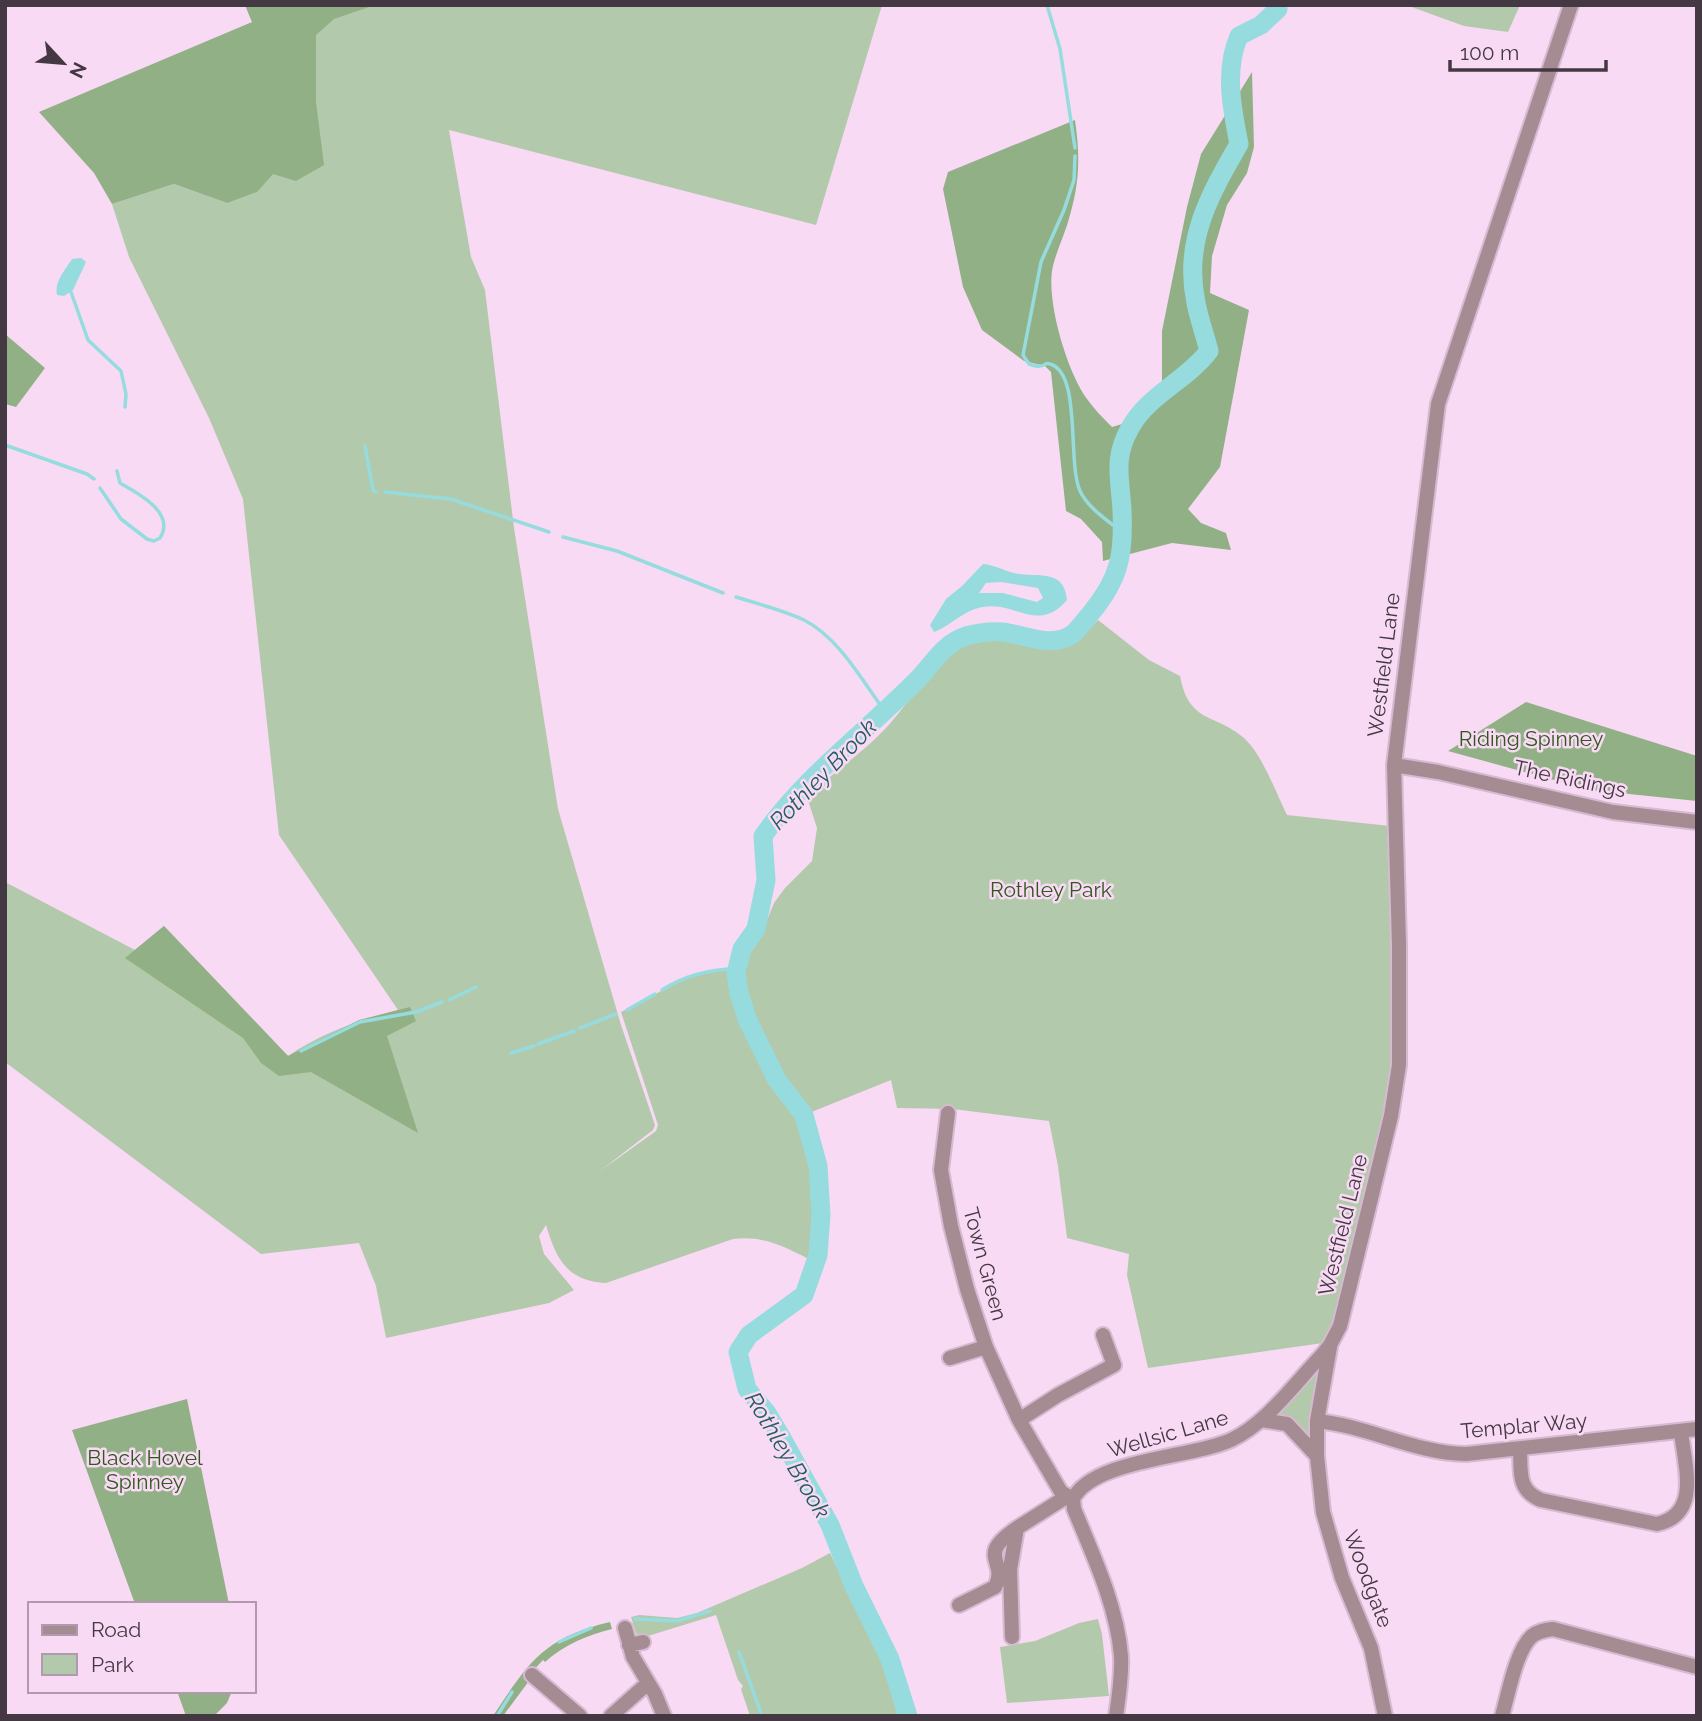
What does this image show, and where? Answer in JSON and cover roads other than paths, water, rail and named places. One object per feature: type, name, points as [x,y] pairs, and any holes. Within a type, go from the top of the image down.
[{"type":"street","name":"Westfield Lane","points":[[1331,1345],[1342,1318],[1362,1243],[1398,1078],[1401,1038],[1394,765],[1438,404],[1572,5]]},
{"type":"street","name":"The Ridings","points":[[1394,765],[1438,772],[1613,812],[1697,822]]},
{"type":"street","name":"Town Green","points":[[948,1113],[941,1170],[951,1226],[967,1289],[986,1347],[1019,1420],[1074,1509],[1112,1610],[1120,1647],[1121,1676],[1116,1716]]},
{"type":"street","points":[[1019,1420],[1114,1365],[1103,1335]]},
{"type":"street","name":"Wellsic Lane","points":[[965,1605],[995,1587],[998,1576],[994,1557],[1000,1540],[1111,1471],[1216,1446],[1238,1436],[1261,1420],[1331,1345]]},
{"type":"street","name":"Woodgate","points":[[1331,1345],[1317,1421],[1317,1456],[1327,1533],[1371,1648],[1385,1716]]},
{"type":"street","points":[[950,1358],[986,1347]]},
{"type":"street","points":[[1261,1420],[1287,1424],[1317,1456]]},
{"type":"street","name":"Templar Way","points":[[1317,1421],[1448,1453],[1466,1454],[1697,1429]]},
{"type":"street","points":[[1520,1449],[1521,1477],[1530,1496],[1657,1524],[1669,1521],[1685,1504],[1687,1492],[1681,1431]]},
{"type":"street","points":[[1012,1637],[1010,1569],[1017,1528]]},
{"type":"street","points":[[625,1628],[636,1643],[638,1668],[664,1716]]},
{"type":"street","points":[[1502,1716],[1521,1652],[1528,1640],[1541,1631],[1553,1629],[1697,1668]]},
{"type":"street","points":[[542,1678],[580,1716]]},
{"type":"street","points":[[611,1716],[648,1683]]},
{"type":"waterway","points":[[1047,5],[1060,49],[1075,148]]},
{"type":"waterway","name":"Rothley Brook","points":[[908,1716],[890,1659],[854,1586],[830,1525],[767,1413],[747,1389],[738,1352],[749,1335],[804,1295],[818,1255],[821,1215],[818,1166],[804,1115],[777,1080],[748,1021],[739,993],[736,973],[742,949],[756,929],[766,880],[763,836],[798,793],[899,698],[939,654],[958,639],[993,632],[1048,641],[1066,638],[1081,626],[1101,600],[1114,577],[1121,553],[1119,458],[1125,439],[1147,406],[1190,371],[1209,351],[1197,309],[1193,281],[1196,240],[1209,201],[1239,144],[1231,90],[1234,49],[1239,36],[1261,25],[1278,9],[1277,5]]},
{"type":"waterway","points":[[1075,156],[1074,180],[1041,262],[1023,355],[1029,364],[1050,364],[1060,371],[1070,401],[1074,461],[1080,491],[1093,509],[1122,532]]},
{"type":"waterway","points":[[71,292],[88,340],[121,371],[126,394],[125,407]]},
{"type":"waterway","points":[[5,445],[87,474],[94,479]]},
{"type":"waterway","points":[[365,446],[373,490],[376,492]]},
{"type":"waterway","points":[[100,488],[121,519],[147,539],[154,541],[160,538],[164,529],[159,512],[145,498],[120,483],[117,471]]},
{"type":"waterway","points":[[385,492],[451,499],[549,532]]},
{"type":"waterway","points":[[563,537],[617,551],[723,593]]},
{"type":"waterway","points":[[736,597],[788,613],[817,628],[839,648],[884,710]]},
{"type":"waterway","points":[[662,990],[698,974],[737,969]]},
{"type":"waterway","points":[[449,1000],[476,987]]},
{"type":"waterway","points":[[627,1010],[655,994]]},
{"type":"waterway","points":[[301,1051],[360,1022],[416,1012],[442,1002]]},
{"type":"waterway","points":[[580,1028],[616,1014]]},
{"type":"waterway","points":[[538,1044],[574,1031]]},
{"type":"waterway","points":[[511,1053],[534,1046]]},
{"type":"waterway","points":[[635,1619],[677,1621],[710,1611]]},
{"type":"waterway","points":[[559,1642],[591,1628]]},
{"type":"waterway","points":[[739,1652],[762,1716]]},
{"type":"waterway","points":[[497,1716],[512,1692]]},
{"type":"park label","name":"Riding Spinney","points":[[1531,739]]},
{"type":"park label","name":"Rothley Park","points":[[1051,890]]},
{"type":"park label","name":"Black Hovel Spinney","points":[[145,1470]]}]
